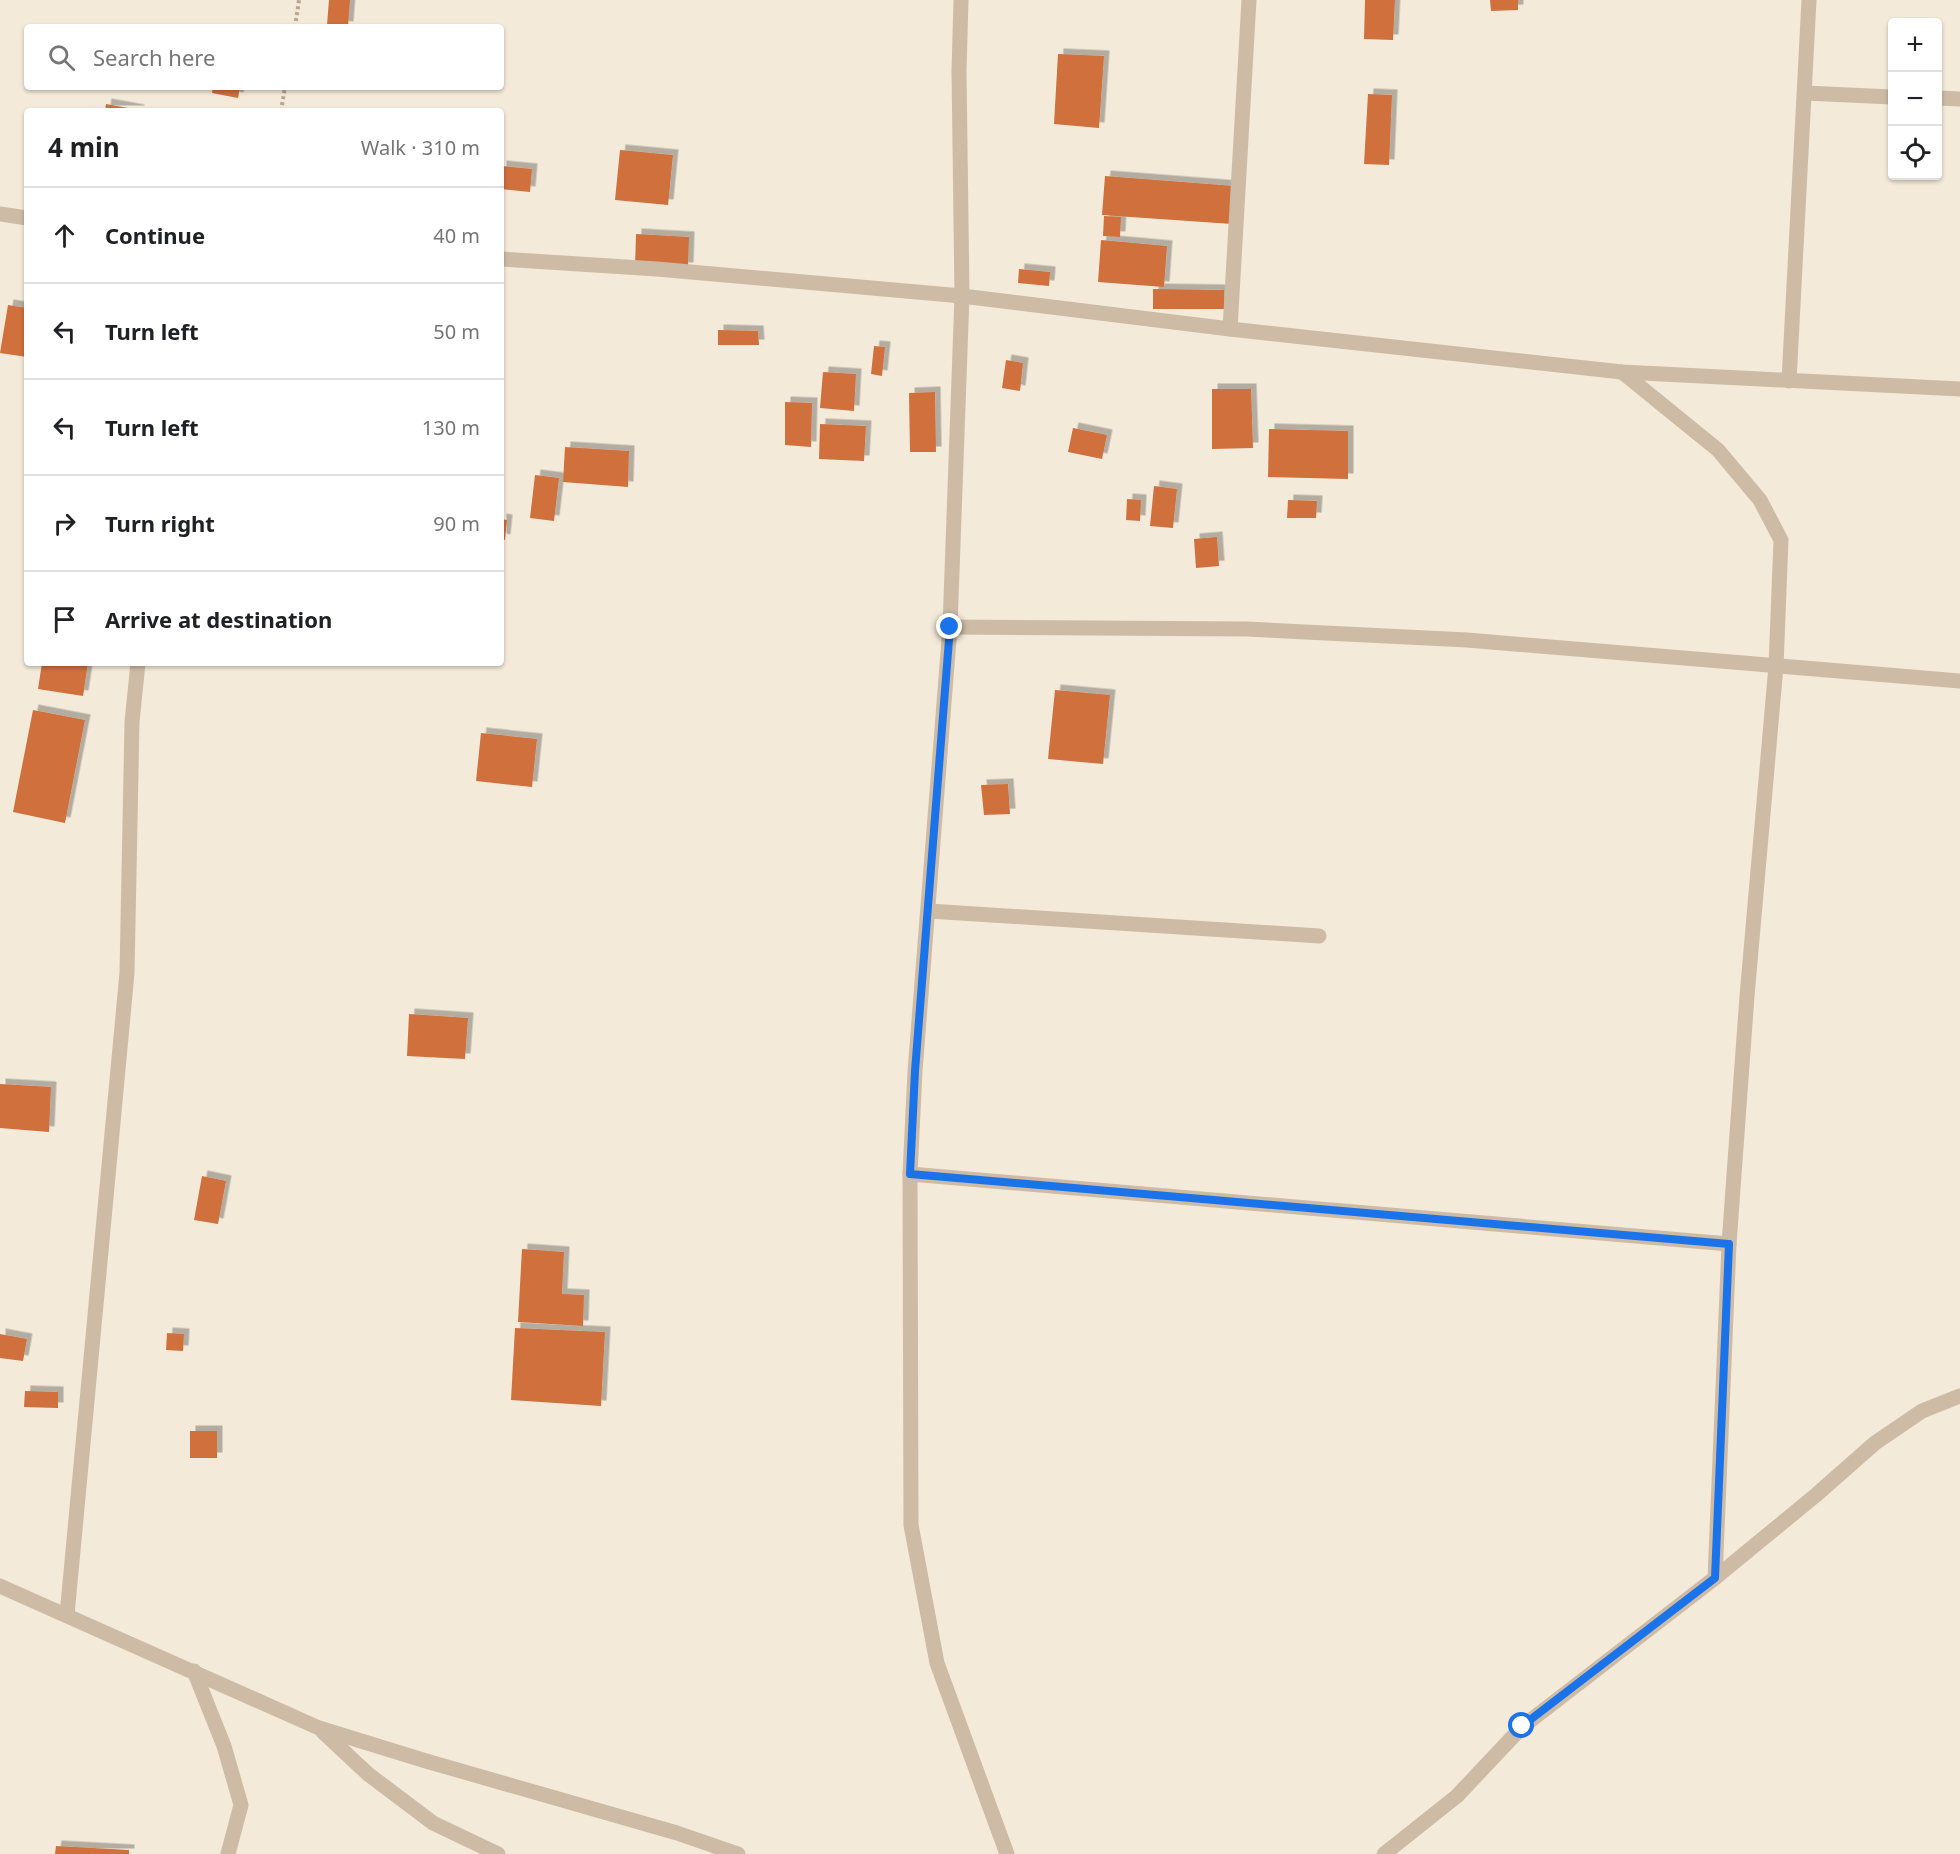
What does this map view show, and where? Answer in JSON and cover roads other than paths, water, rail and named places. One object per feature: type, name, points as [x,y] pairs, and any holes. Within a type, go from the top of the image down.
[{"type":"street","points":[[961,0],[959,71],[962,296],[950,627],[915,1071],[910,1174],[911,1525],[937,1663],[1007,1854]]},
{"type":"street","points":[[1230,329],[1250,0]]},
{"type":"street","points":[[1790,381],[1809,0]]},
{"type":"street","points":[[1805,93],[1888,97]]},
{"type":"street","points":[[1942,98],[1960,99]]},
{"type":"street","points":[[0,214],[24,218]]},
{"type":"street","points":[[504,259],[657,269],[962,296],[1230,329],[1622,372],[1960,389]]},
{"type":"street","points":[[1622,372],[1718,450],[1760,500],[1781,540],[1776,666],[1747,996],[1729,1244],[1715,1578]]},
{"type":"street","points":[[950,627],[1270,630],[1467,639],[1960,681]]},
{"type":"street","points":[[67,1615],[127,973],[132,722],[138,666]]},
{"type":"street","points":[[928,911],[1319,936]]},
{"type":"street","points":[[910,1174],[1729,1244]]},
{"type":"street","points":[[1384,1854],[1457,1796],[1522,1726],[1715,1578],[1875,1443],[1922,1411],[1960,1396]]},
{"type":"street","points":[[0,1586],[319,1728],[677,1833],[738,1854]]},
{"type":"street","points":[[194,1671],[224,1746],[241,1805],[228,1854]]},
{"type":"street","points":[[319,1728],[368,1774],[433,1823],[498,1854]]}]
